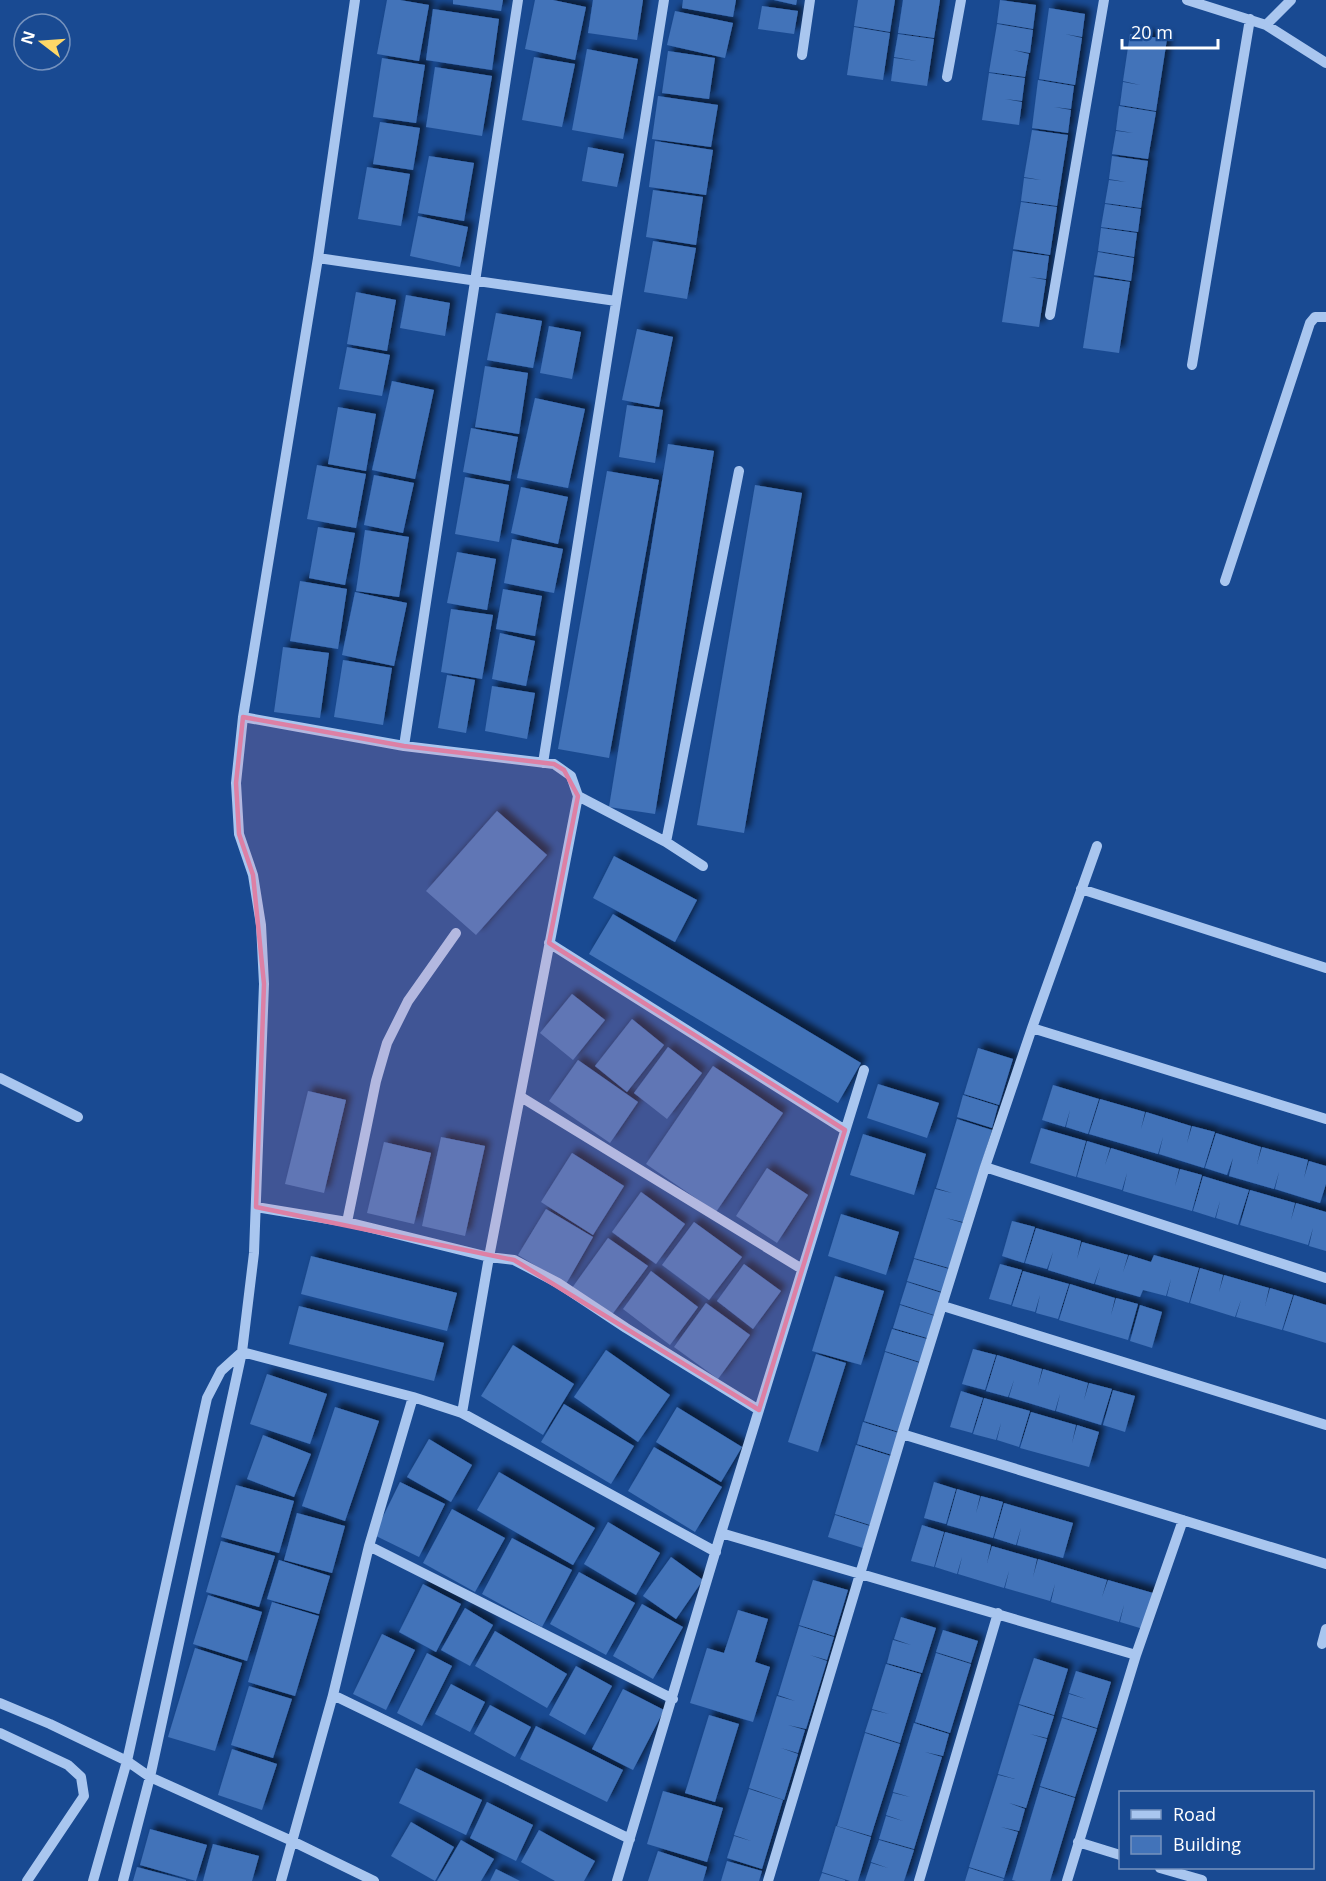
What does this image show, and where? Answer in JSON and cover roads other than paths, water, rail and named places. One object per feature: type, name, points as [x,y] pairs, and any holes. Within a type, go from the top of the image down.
[{"type":"street","points":[[123,1881],[150,1777],[242,1352],[254,1253],[264,984],[261,925],[253,875],[239,834],[236,783],[243,717],[318,258],[355,0]]},
{"type":"street","points":[[404,746],[518,0]]},
{"type":"street","points":[[543,763],[664,0]]},
{"type":"street","points":[[802,55],[810,0]]},
{"type":"street","points":[[947,78],[961,0]]},
{"type":"street","points":[[1050,315],[1104,0]]},
{"type":"street","points":[[1187,0],[1266,25],[1326,63]]},
{"type":"street","points":[[1266,25],[1291,0]]},
{"type":"street","points":[[1192,365],[1250,19]]},
{"type":"street","points":[[318,258],[616,301]]},
{"type":"street","points":[[1225,581],[1310,323],[1315,317],[1326,317]]},
{"type":"street","points":[[666,842],[739,471]]},
{"type":"street","points":[[243,717],[404,746],[554,764],[571,776],[578,796],[489,1257],[462,1413]]},
{"type":"street","points":[[578,796],[666,842],[704,866]]},
{"type":"street","points":[[768,1881],[859,1574],[985,1167],[1097,846]]},
{"type":"street","points":[[1081,889],[1326,968]]},
{"type":"street","points":[[347,1222],[376,1081],[387,1043],[408,1001],[456,933]]},
{"type":"street","points":[[549,943],[845,1130]]},
{"type":"street","points":[[1032,1028],[1326,1119]]},
{"type":"street","points":[[617,1881],[721,1533],[864,1070]]},
{"type":"street","points":[[0,1078],[78,1117]]},
{"type":"street","points":[[521,1097],[802,1269]]},
{"type":"street","points":[[985,1167],[1326,1278]]},
{"type":"street","points":[[256,1207],[347,1222],[489,1257],[513,1260],[532,1269],[759,1410]]},
{"type":"street","points":[[943,1306],[1326,1425]]},
{"type":"street","points":[[242,1352],[413,1397],[462,1413],[716,1552]]},
{"type":"street","points":[[93,1881],[127,1761],[207,1398],[221,1371],[242,1352]]},
{"type":"street","points":[[281,1881],[333,1695],[369,1546],[413,1397]]},
{"type":"street","points":[[902,1434],[1326,1564]]},
{"type":"street","points":[[1067,1881],[1136,1655],[1183,1520]]},
{"type":"street","points":[[721,1533],[1136,1655]]},
{"type":"street","points":[[369,1546],[673,1699]]},
{"type":"street","points":[[919,1881],[998,1613]]},
{"type":"street","points":[[1322,1644],[1326,1629]]},
{"type":"street","points":[[333,1695],[630,1839]]},
{"type":"street","points":[[0,1703],[50,1724],[127,1761],[150,1777],[374,1881]]},
{"type":"street","points":[[0,1734],[68,1765],[81,1777],[84,1796],[27,1881]]},
{"type":"street","points":[[1078,1842],[1119,1855]]},
{"type":"street","points":[[1164,1869],[1202,1880]]}]
